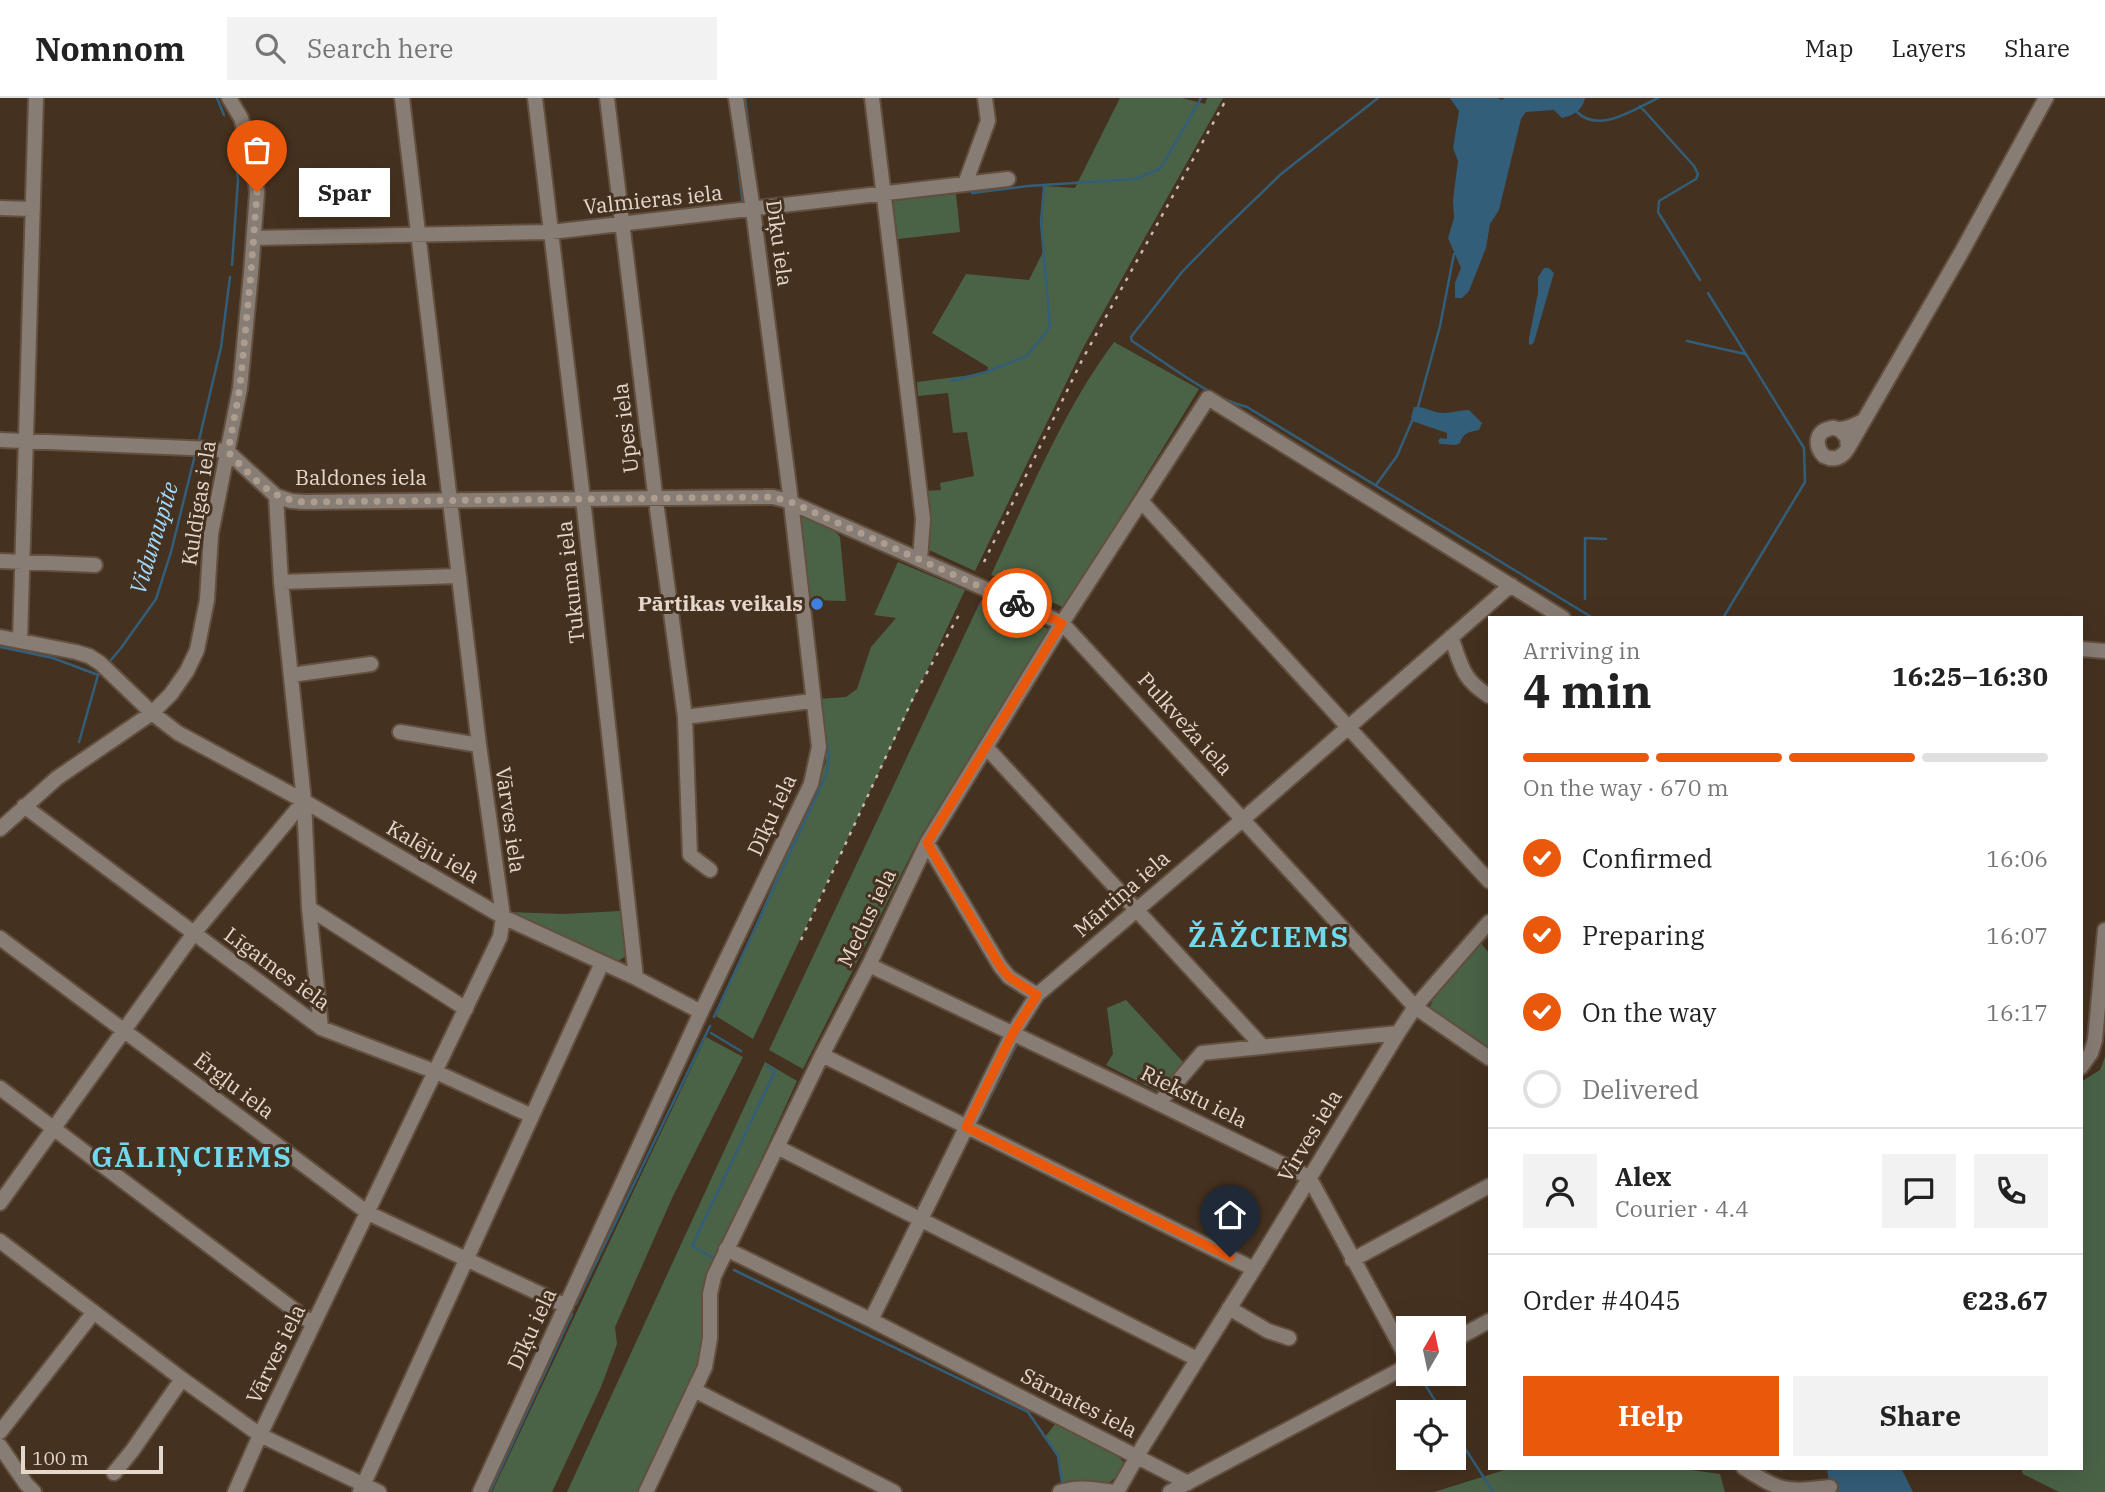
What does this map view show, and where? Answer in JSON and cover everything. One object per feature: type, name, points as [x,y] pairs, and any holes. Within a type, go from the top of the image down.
[{"type":"street","points":[[20,641],[36,98]]},
{"type":"street","name":"Kuldīgas iela","points":[[0,829],[57,778],[152,713],[171,694],[197,650],[207,600],[211,534],[240,387],[257,192],[252,158],[241,118],[229,98]]},
{"type":"street","name":"Vārves iela","points":[[235,1492],[500,937],[503,917],[458,576],[402,98]]},
{"type":"street","name":"Tukuma iela","points":[[535,98],[636,978]]},
{"type":"street","name":"Upes iela","points":[[607,98],[685,717],[690,855],[710,870]]},
{"type":"street","name":"Dīķu iela","points":[[480,1492],[701,1012],[811,784],[819,747],[754,210],[736,98]]},
{"type":"street","points":[[872,98],[923,519],[920,559]]},
{"type":"street","points":[[965,184],[988,121],[985,98]]},
{"type":"street","points":[[1861,422],[1823,432],[1819,436],[1818,447],[1824,456],[1829,459],[1840,457],[1854,439],[1861,422],[1961,253],[2046,98]]},
{"type":"street","name":"Valmieras iela","points":[[254,238],[551,232],[1008,179]]},
{"type":"street","points":[[0,208],[32,209]]},
{"type":"street","name":"Medus iela","points":[[646,1492],[705,1367],[710,1338],[710,1294],[714,1276],[927,843],[1062,623],[1208,398],[1511,585]]},
{"type":"street","points":[[1839,429],[1847,437],[1848,448]]},
{"type":"street","points":[[0,440],[213,449],[228,452]]},
{"type":"street","name":"Baldones iela","points":[[228,452],[264,487],[276,496],[291,501],[773,497],[791,502]]},
{"type":"street","points":[[276,496],[281,582],[304,801],[309,908],[321,1028]]},
{"type":"street","points":[[1141,500],[1488,880]]},
{"type":"street","name":"Pulkveža iela","points":[[791,502],[1062,623],[1415,1007],[1488,1057]]},
{"type":"street","points":[[0,561],[95,565]]},
{"type":"street","points":[[281,582],[458,576]]},
{"type":"street","points":[[1511,585],[1560,616]]},
{"type":"street","name":"Mārtiņa iela","points":[[871,1320],[1013,1033],[1037,995],[1511,585]]},
{"type":"street","name":"Kalēju iela","points":[[0,637],[89,656],[178,733],[304,801],[503,917],[636,978],[701,1012]]},
{"type":"street","points":[[1451,637],[1467,679],[1488,695]]},
{"type":"street","points":[[2083,649],[2105,650]]},
{"type":"street","points":[[291,675],[371,664]]},
{"type":"street","points":[[685,717],[813,701]]},
{"type":"street","points":[[400,732],[479,745]]},
{"type":"street","points":[[986,747],[1263,1046]]},
{"type":"street","points":[[0,1203],[194,933],[304,801]]},
{"type":"street","name":"Līgatnes iela","points":[[23,806],[321,1028],[436,1072],[532,1116]]},
{"type":"street","points":[[927,843],[1000,966],[1009,977],[1037,995]]},
{"type":"street","points":[[309,908],[466,1009]]},
{"type":"street","name":"Virves iela","points":[[1060,1492],[1092,1488],[1115,1492],[1415,1007],[1488,923]]},
{"type":"street","points":[[2083,1064],[2091,1053],[2095,1040],[2105,930]]},
{"type":"street","name":"Ērgļu iela","points":[[0,938],[368,1213],[566,1306]]},
{"type":"street","points":[[362,1488],[602,963]]},
{"type":"street","name":"Riekstu iela","points":[[869,965],[1309,1177]]},
{"type":"street","points":[[1159,1103],[1202,1053],[1398,1033]]},
{"type":"street","points":[[822,1055],[1254,1269]]},
{"type":"street","points":[[0,1088],[313,1324]]},
{"type":"street","points":[[777,1147],[1197,1359]]},
{"type":"street","points":[[1309,1177],[1396,1340]]},
{"type":"street","points":[[1352,1260],[1488,1187]]},
{"type":"street","points":[[0,1241],[260,1435],[362,1488],[379,1492]]},
{"type":"street","name":"Sārnates iela","points":[[726,1249],[871,1320],[1188,1483]]},
{"type":"street","points":[[1229,1308],[1269,1331],[1289,1338]]},
{"type":"street","points":[[0,1432],[94,1312]]},
{"type":"street","points":[[1466,1333],[1488,1322]]},
{"type":"street","points":[[1170,1492],[1396,1371]]},
{"type":"street","points":[[114,1473],[182,1379]]},
{"type":"street","points":[[694,1390],[894,1492]]},
{"type":"street","points":[[0,1446],[34,1492]]},
{"type":"street","points":[[1747,1470],[1770,1487],[1791,1491],[1830,1488]]},
{"type":"green space","points":[[1120,98],[1182,98],[1205,104],[1207,98],[1223,98],[1083,348],[975,571],[929,550],[925,491],[941,490],[940,483],[974,476],[967,432],[953,433],[948,393],[918,396],[917,382],[987,373],[988,367],[932,333],[966,274],[1029,280],[1044,250],[1044,186],[1075,188]]},
{"type":"green space","points":[[956,194],[960,232],[898,239],[893,201]]},
{"type":"green space","points":[[1114,342],[1199,389],[1065,608],[991,575],[1062,426]]},
{"type":"green space","points":[[797,515],[821,522],[840,537],[846,601],[805,600]]},
{"type":"green space","points":[[898,562],[965,590],[753,1039],[716,1016],[826,762],[818,699],[846,697],[857,689],[871,647],[896,618],[874,615]]},
{"type":"green space","points":[[981,600],[1051,630],[919,839],[803,1069],[769,1050]]},
{"type":"green space","points":[[620,911],[627,944],[626,956],[618,961],[606,960],[512,920],[508,912],[563,914]]},
{"type":"green space","points":[[1481,943],[1488,952],[1488,1047],[1433,1012],[1430,1007],[1434,997]]},
{"type":"green space","points":[[1126,1000],[1184,1063],[1159,1092],[1106,1065],[1113,1054],[1107,1008]]},
{"type":"green space","points":[[706,1037],[743,1057],[673,1196],[615,1327],[617,1344],[601,1387],[552,1492],[492,1492]]},
{"type":"green space","points":[[2105,1057],[2105,1492],[2059,1492],[2023,1474],[2022,1470],[2083,1470],[2083,1081],[2100,1070]]},
{"type":"green space","points":[[765,1062],[797,1081],[707,1278],[699,1364],[638,1492],[567,1492]]},
{"type":"green space","points":[[1056,1423],[1117,1455],[1124,1463],[1117,1476],[1109,1483],[1062,1483],[1058,1456],[1045,1437]]},
{"type":"green space","points":[[1505,1470],[1691,1470],[1720,1474],[1725,1492],[1434,1492]]},
{"type":"water","points":[[1450,98],[1585,98],[1580,109],[1566,117],[1562,118],[1554,110],[1526,112],[1521,119],[1499,210],[1490,224],[1486,248],[1469,291],[1462,298],[1455,298],[1455,283],[1461,268],[1448,238],[1454,218],[1453,200],[1458,161],[1453,148],[1459,111]]},
{"type":"water","points":[[1544,268],[1549,268],[1554,273],[1531,345],[1529,338],[1538,293],[1538,277]]},
{"type":"water","points":[[1414,407],[1444,413],[1469,410],[1482,423],[1479,430],[1467,433],[1456,445],[1440,444],[1438,441],[1440,438],[1447,439],[1447,433],[1412,421]]},
{"type":"water","points":[[1827,1470],[1902,1470],[1913,1492],[1830,1492]]},
{"type":"waterway","name":"Vidumupīte","points":[[217,98],[224,115]]},
{"type":"waterway","points":[[745,98],[756,185]]},
{"type":"waterway","points":[[972,193],[1028,186],[1136,179],[1161,168],[1201,98]]},
{"type":"waterway","points":[[1378,98],[1281,174],[1219,234],[1182,272],[1131,337],[1132,341],[1203,388],[1247,407],[1590,616]]},
{"type":"waterway","points":[[1577,112],[1596,121],[1606,120],[1628,113],[1658,98]]},
{"type":"waterway","points":[[1640,106],[1694,166],[1698,174],[1696,179],[1659,201],[1658,212],[1700,280]]},
{"type":"waterway","points":[[731,108],[743,206]]},
{"type":"waterway","name":"Vidumupīte","points":[[232,265],[238,180],[234,144]]},
{"type":"waterway","points":[[951,381],[986,372],[1027,356],[1050,327],[1041,222],[1044,186]]},
{"type":"waterway","points":[[761,215],[771,292]]},
{"type":"waterway","points":[[1418,407],[1440,326],[1454,254]]},
{"type":"waterway","name":"Vidumupīte","points":[[199,440],[221,347],[230,277]]},
{"type":"waterway","points":[[1708,293],[1804,448],[1805,482],[1724,616]]},
{"type":"waterway","points":[[1687,341],[1745,354]]},
{"type":"waterway","points":[[783,385],[797,491]]},
{"type":"waterway","points":[[1376,485],[1397,456],[1412,421]]},
{"type":"waterway","name":"Vidumupīte","points":[[110,661],[156,599],[171,552],[195,455]]},
{"type":"waterway","points":[[1585,599],[1585,538],[1606,539]]},
{"type":"waterway","name":"Vidumupīte","points":[[0,647],[53,658],[98,675],[100,673]]},
{"type":"waterway","points":[[79,742],[98,675]]},
{"type":"waterway","points":[[714,1017],[827,773],[829,756],[822,714]]},
{"type":"waterway","points":[[1019,1010],[1027,998]]},
{"type":"waterway","points":[[576,1304],[710,1026]]},
{"type":"waterway","points":[[711,1033],[741,1051]]},
{"type":"waterway","points":[[980,1118],[1017,1044]]},
{"type":"waterway","points":[[713,1258],[692,1246],[775,1071],[767,1066]]},
{"type":"waterway","points":[[734,1270],[1028,1412],[1058,1456],[1062,1483]]},
{"type":"waterway","points":[[490,1492],[572,1314]]},
{"type":"waterway","points":[[1426,1386],[1435,1400]]},
{"type":"waterway","points":[[1466,1450],[1493,1492]]},
{"type":"railway","points":[[984,562],[1082,360],[1227,98]]},
{"type":"railway","points":[[801,940],[914,696],[961,611]]},
{"type":"way so far","points":[[257,192],[240,387],[228,452],[276,496],[304,502],[773,497],[791,502],[1017,603]]},
{"type":"place","name":"Spar","points":[[257,192]]},
{"type":"place","name":"Pārtikas veikals","points":[[817,604]]},
{"type":"district","name":"ŽĀŽCIEMS","points":[[1269,937]]},
{"type":"district","name":"GĀLIŅCIEMS","points":[[192,1157]]},
{"type":"route","points":[[1017,603],[1062,623],[927,843],[1000,966],[1009,977],[1037,995],[1013,1033],[966,1127],[1230,1257]]}]
